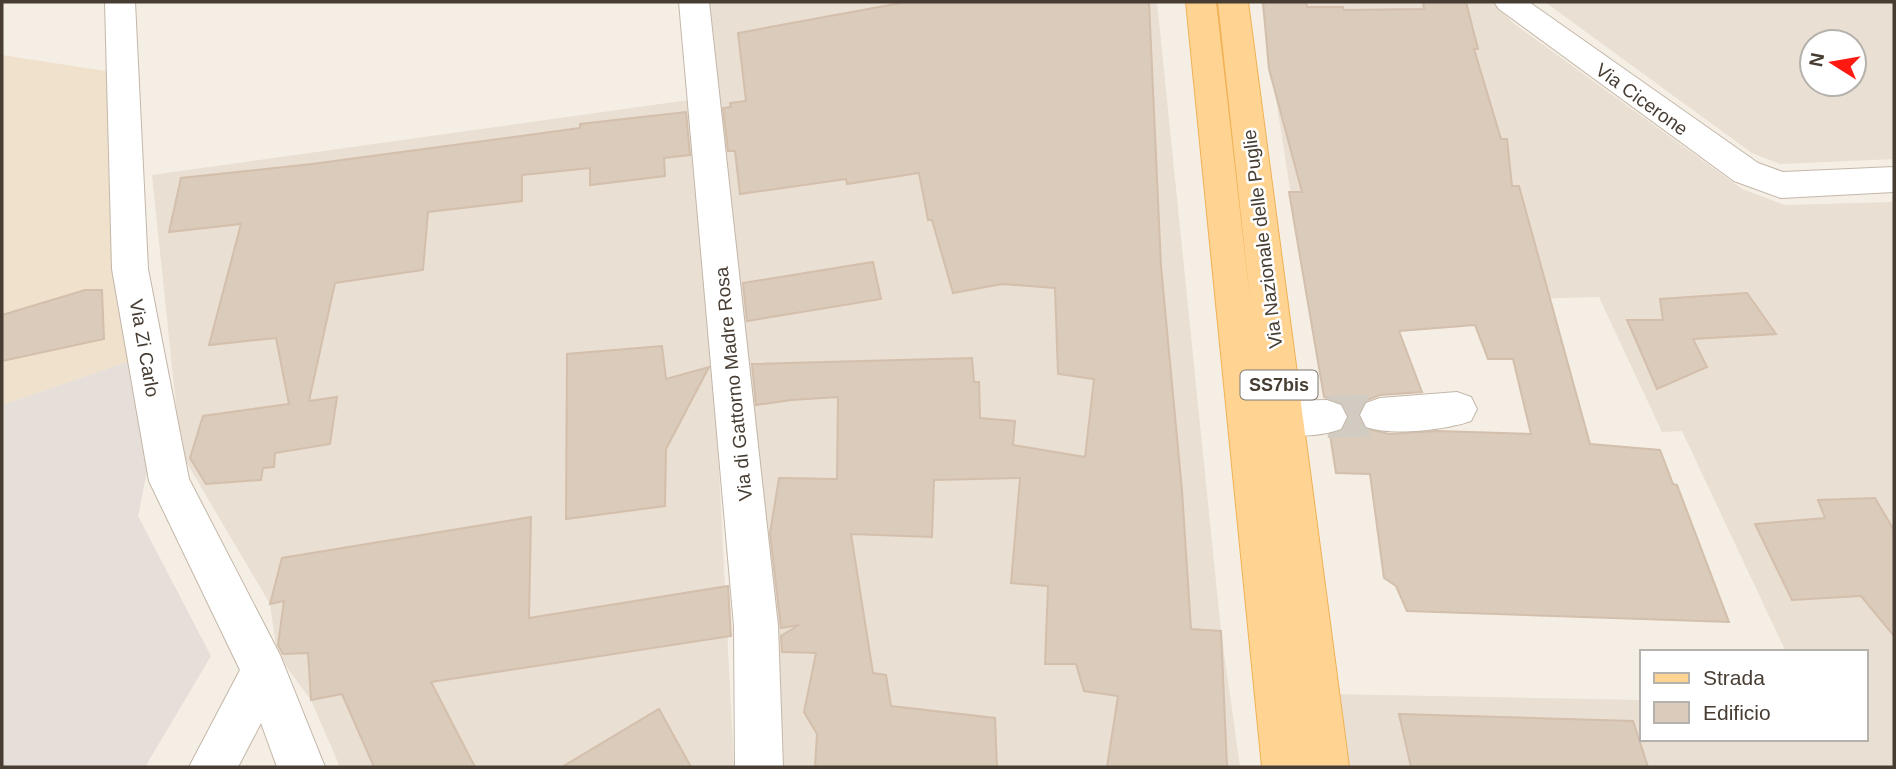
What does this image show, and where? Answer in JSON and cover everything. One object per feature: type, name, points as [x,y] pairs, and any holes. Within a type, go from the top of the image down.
[{"type":"main road","name":"Via Nazionale delle Puglie","points":[[1201,2],[1216,174],[1262,541],[1286,767]]},
{"type":"main road","name":"Via Nazionale delle Puglie","points":[[1233,2],[1325,767]]},
{"type":"street","name":"Via Zi Carlo","points":[[120,2],[130,269],[169,481],[264,671],[301,767]]},
{"type":"street","name":"Via di Gattorno Madre Rosa","points":[[694,2],[756,626],[759,767]]},
{"type":"street","name":"Via Cicerone","points":[[1509,2],[1746,172],[1781,185],[1894,180]]},
{"type":"street","points":[[1380,415],[1457,409]]},
{"type":"street","points":[[1283,418],[1327,417]]},
{"type":"street","points":[[212,767],[264,671]]},
{"type":"shaded area","points":[[708,2],[1157,2],[1221,631],[1240,767],[775,767],[757,474],[731,285]]},
{"type":"shaded area","points":[[1261,2],[1493,2],[1513,23],[1742,189],[1785,205],[1894,202],[1894,767],[1341,767],[1330,694],[1640,700],[1640,741],[1868,741],[1868,650],[1785,650],[1682,431],[1662,432],[1599,297],[1308,305]]},
{"type":"shaded area","points":[[1545,2],[1894,2],[1894,159],[1780,164],[1752,153]]},
{"type":"shaded area","points":[[2,55],[118,73],[138,358],[2,405]]},
{"type":"shaded area","points":[[696,99],[705,193],[734,767],[340,767],[311,700],[277,654],[270,604],[181,453],[152,175]]},
{"type":"shaded area","points":[[138,358],[151,452],[138,516],[211,656],[145,767],[2,767],[2,405]]},
{"type":"building","points":[[906,2],[1149,2],[1161,266],[1182,491],[1191,629],[1221,631],[1227,767],[1107,767],[1118,696],[1084,691],[1076,664],[1045,664],[1048,586],[1011,583],[1020,478],[934,480],[932,537],[851,534],[873,673],[886,675],[891,706],[995,718],[997,767],[815,767],[817,734],[804,712],[816,653],[782,652],[781,636],[799,625],[781,628],[770,533],[779,478],[837,479],[838,397],[756,405],[752,364],[972,358],[974,382],[979,382],[980,418],[1015,421],[1013,445],[1085,457],[1094,379],[1058,374],[1055,288],[1002,284],[953,293],[932,220],[928,220],[919,173],[847,184],[846,179],[740,194],[735,151],[728,151],[723,108],[731,107],[730,103],[746,101],[738,33]]},
{"type":"building","points":[[1263,2],[1306,2],[1307,7],[1343,7],[1344,10],[1424,9],[1423,2],[1466,2],[1478,49],[1474,49],[1501,139],[1507,139],[1512,186],[1519,186],[1590,444],[1660,450],[1673,484],[1677,485],[1729,622],[1407,611],[1396,586],[1384,578],[1370,474],[1336,473],[1330,435],[1343,430],[1349,416],[1342,403],[1324,397],[1289,192],[1302,192],[1269,69]],"holes":[[[1475,325],[1488,359],[1513,359],[1531,434],[1437,431],[1389,434],[1364,428],[1358,414],[1365,401],[1380,395],[1422,392],[1399,331]]]},
{"type":"building","points":[[686,112],[690,155],[664,158],[665,176],[590,185],[590,168],[522,175],[522,201],[428,212],[423,270],[335,283],[309,401],[337,397],[330,444],[275,453],[274,467],[263,468],[261,480],[206,484],[190,458],[203,416],[289,404],[276,338],[209,345],[241,224],[169,232],[181,178],[312,164],[580,128],[580,124]]},
{"type":"building","points":[[873,262],[881,299],[747,321],[743,283]]},
{"type":"building","points":[[85,290],[102,290],[104,339],[2,361],[2,315]]},
{"type":"building","points":[[1747,293],[1776,334],[1693,339],[1707,367],[1657,389],[1627,320],[1663,320],[1660,299]]},
{"type":"building","points":[[662,346],[666,379],[709,367],[666,449],[665,506],[566,519],[567,354]]},
{"type":"building","points":[[1875,498],[1894,530],[1894,636],[1861,596],[1792,600],[1755,524],[1825,518],[1818,500]]},
{"type":"building","points":[[531,517],[529,618],[728,586],[731,636],[431,682],[475,767],[374,767],[342,694],[311,700],[308,653],[283,654],[278,645],[284,601],[270,604],[282,558]]},
{"type":"building","points":[[659,709],[691,767],[562,767]]},
{"type":"building","points":[[1399,714],[1633,721],[1648,767],[1411,767]]},
{"type":"tunnel","points":[[1327,417],[1380,415]]}]
